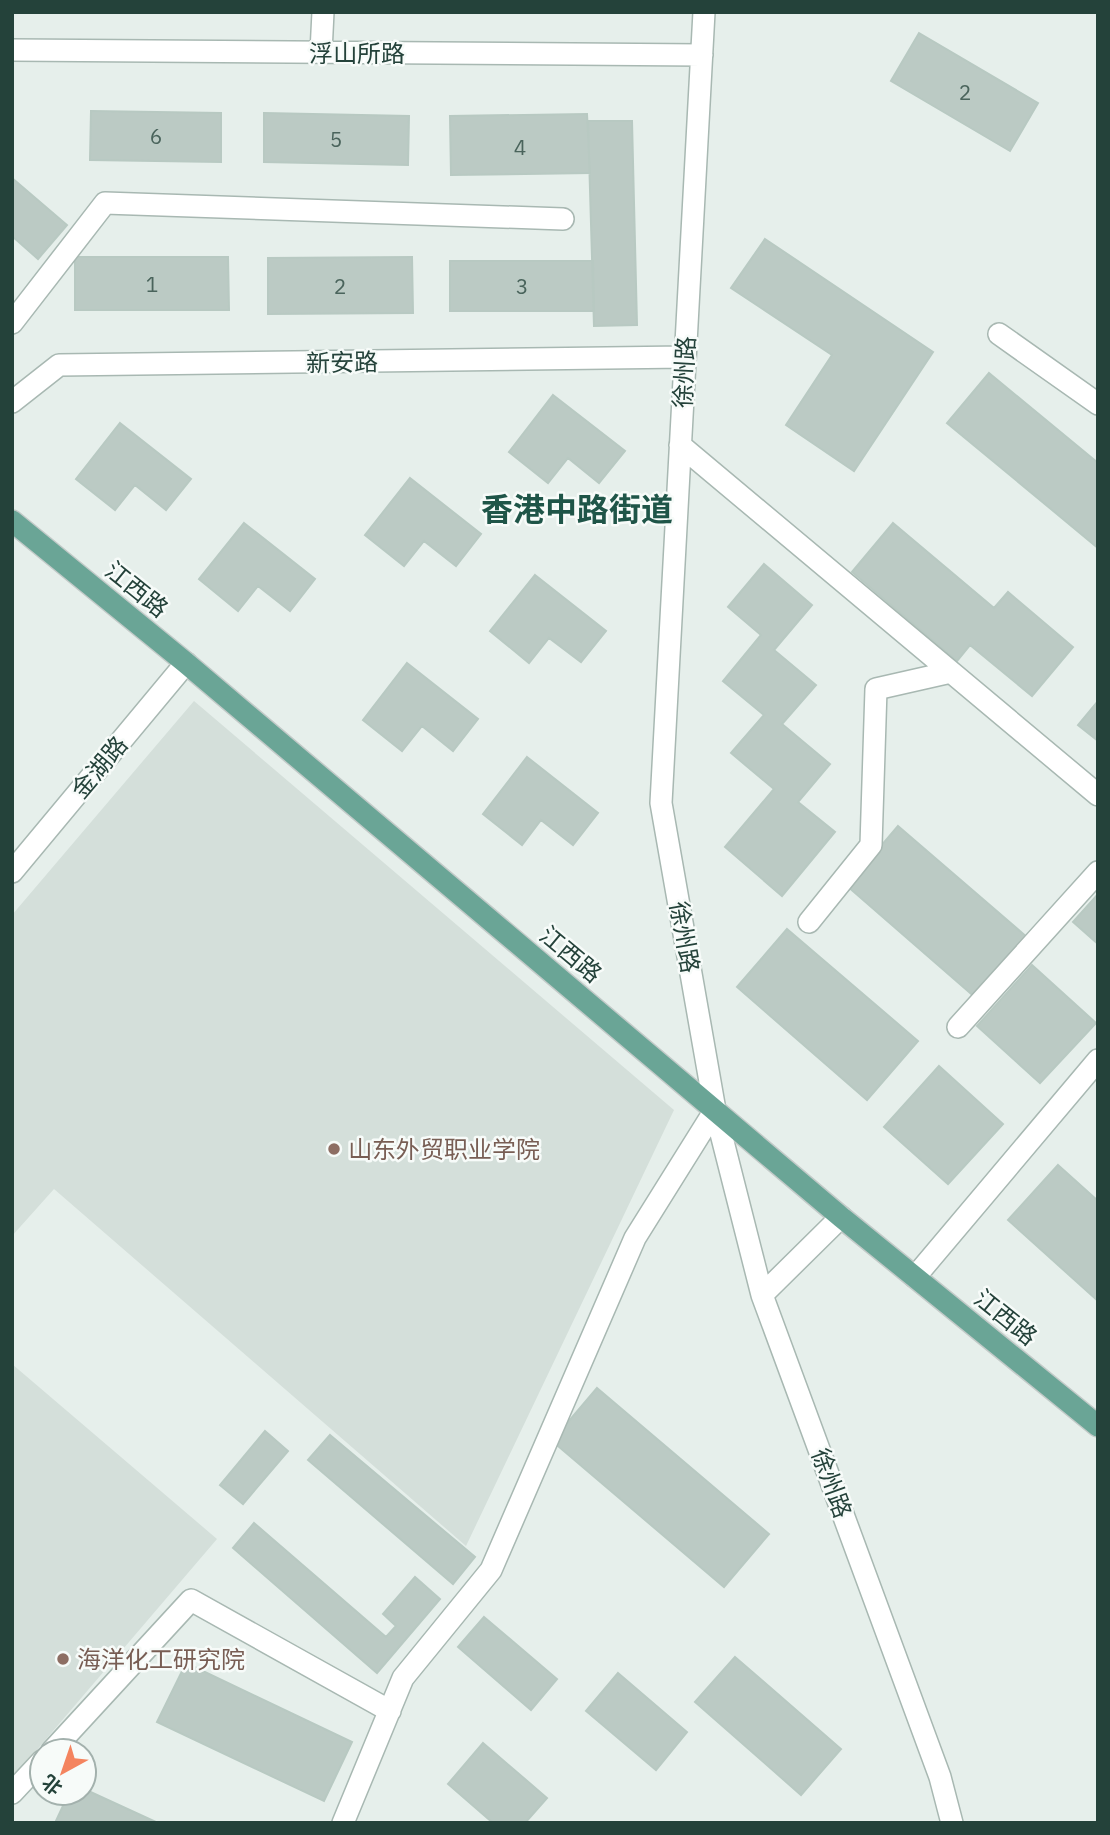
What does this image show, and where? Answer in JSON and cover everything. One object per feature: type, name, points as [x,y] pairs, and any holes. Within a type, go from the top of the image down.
[{"type":"main road","name":"江西路","points":[[12,521],[186,663],[842,1217],[1098,1426]]},
{"type":"street","points":[[321,52],[323,12]]},
{"type":"street","name":"徐州路","points":[[704,12],[661,803],[715,1110],[762,1295],[940,1777],[951,1823]]},
{"type":"street","name":"浮山所路","points":[[12,50],[702,55]]},
{"type":"street","points":[[12,323],[105,203],[563,219]]},
{"type":"street","points":[[999,334],[1098,404]]},
{"type":"street","name":"新安路","points":[[12,402],[59,365],[685,357]]},
{"type":"street","points":[[680,444],[1098,795]]},
{"type":"street","name":"金湖路","points":[[12,872],[186,663]]},
{"type":"street","points":[[809,922],[871,845],[876,689],[951,671]]},
{"type":"street","points":[[958,1027],[1098,872]]},
{"type":"street","points":[[915,1277],[1098,1060]]},
{"type":"street","points":[[343,1823],[403,1678],[491,1570],[635,1238],[715,1110]]},
{"type":"street","points":[[762,1295],[842,1217]]},
{"type":"street","points":[[64,1737],[191,1600],[390,1710]]},
{"type":"street","points":[[12,1793],[28,1776]]},
{"type":"shaded area","name":"山东外贸职业学院","points":[[194,701],[674,1110],[466,1546],[54,1189],[12,1236],[12,915]]},
{"type":"shaded area","name":"海洋化工研究院","points":[[12,1364],[217,1539],[48,1737],[28,1737],[28,1760],[12,1779]]},
{"type":"building","points":[[919,33],[1038,103],[1010,151],[891,81]]},
{"type":"building","points":[[91,111],[221,113],[221,162],[90,160]]},
{"type":"building","points":[[264,113],[409,116],[408,165],[264,162]]},
{"type":"building","points":[[587,114],[590,173],[451,175],[450,116]]},
{"type":"building","points":[[588,121],[632,121],[637,325],[594,326]]},
{"type":"building","points":[[12,178],[67,225],[38,259],[12,236]]},
{"type":"building","points":[[765,239],[933,352],[854,471],[786,425],[832,355],[731,288]]},
{"type":"building","points":[[75,257],[228,257],[229,310],[75,310]]},
{"type":"building","points":[[412,257],[413,313],[268,314],[268,258]]},
{"type":"building","points":[[450,261],[593,261],[594,311],[450,311]]},
{"type":"building","points":[[989,373],[1098,463],[1098,548],[947,423]]},
{"type":"building","points":[[553,395],[625,451],[599,483],[568,458],[548,483],[509,452]]},
{"type":"building","points":[[120,423],[191,479],[166,510],[135,485],[115,510],[76,479]]},
{"type":"building","points":[[410,478],[481,534],[456,566],[424,541],[404,566],[365,535]]},
{"type":"building","points":[[244,523],[315,579],[290,611],[258,586],[238,611],[199,579]]},
{"type":"building","points":[[893,523],[994,608],[1008,592],[1073,647],[1032,696],[970,645],[957,661],[852,572]]},
{"type":"building","points":[[764,564],[812,605],[774,650],[816,685],[782,724],[830,764],[798,802],[835,832],[782,896],[725,847],[774,789],[731,753],[764,715],[723,681],[761,635],[728,607]]},
{"type":"building","points":[[535,575],[606,631],[581,662],[549,638],[529,663],[490,631]]},
{"type":"building","points":[[407,663],[478,719],[453,751],[422,726],[402,751],[363,720]]},
{"type":"building","points":[[1098,701],[1098,741],[1078,725]]},
{"type":"building","points":[[527,757],[598,813],[573,845],[541,820],[522,845],[483,814]]},
{"type":"building","points":[[898,826],[1028,938],[976,998],[847,886]]},
{"type":"building","points":[[1098,894],[1098,944],[1073,922]]},
{"type":"building","points":[[787,929],[918,1041],[867,1100],[737,987]]},
{"type":"building","points":[[1032,965],[1096,1023],[1040,1083],[977,1026]]},
{"type":"building","points":[[939,1066],[1003,1124],[948,1184],[884,1127]]},
{"type":"building","points":[[1058,1165],[1098,1201],[1098,1301],[1008,1220]]},
{"type":"building","points":[[597,1388],[769,1534],[724,1587],[552,1441]]},
{"type":"building","points":[[265,1431],[288,1451],[243,1504],[220,1485]]},
{"type":"building","points":[[330,1435],[475,1557],[453,1584],[308,1460]]},
{"type":"building","points":[[254,1523],[386,1637],[396,1626],[383,1614],[415,1577],[440,1599],[377,1673],[233,1548]]},
{"type":"building","points":[[484,1617],[557,1679],[531,1710],[458,1647]]},
{"type":"building","points":[[735,1657],[841,1749],[801,1795],[695,1702]]},
{"type":"building","points":[[186,1663],[352,1742],[324,1801],[157,1722]]},
{"type":"building","points":[[618,1673],[687,1732],[656,1770],[586,1711]]},
{"type":"building","points":[[483,1743],[547,1798],[525,1823],[493,1823],[448,1784]]},
{"type":"building","points":[[98,1795],[158,1823],[55,1823],[62,1807],[98,1807]]},
{"type":"place","name":"山东外贸职业学院","points":[[334,1149]]},
{"type":"place","name":"海洋化工研究院","points":[[63,1659]]},
{"type":"district","name":"香港中路街道","points":[[577,509]]}]
